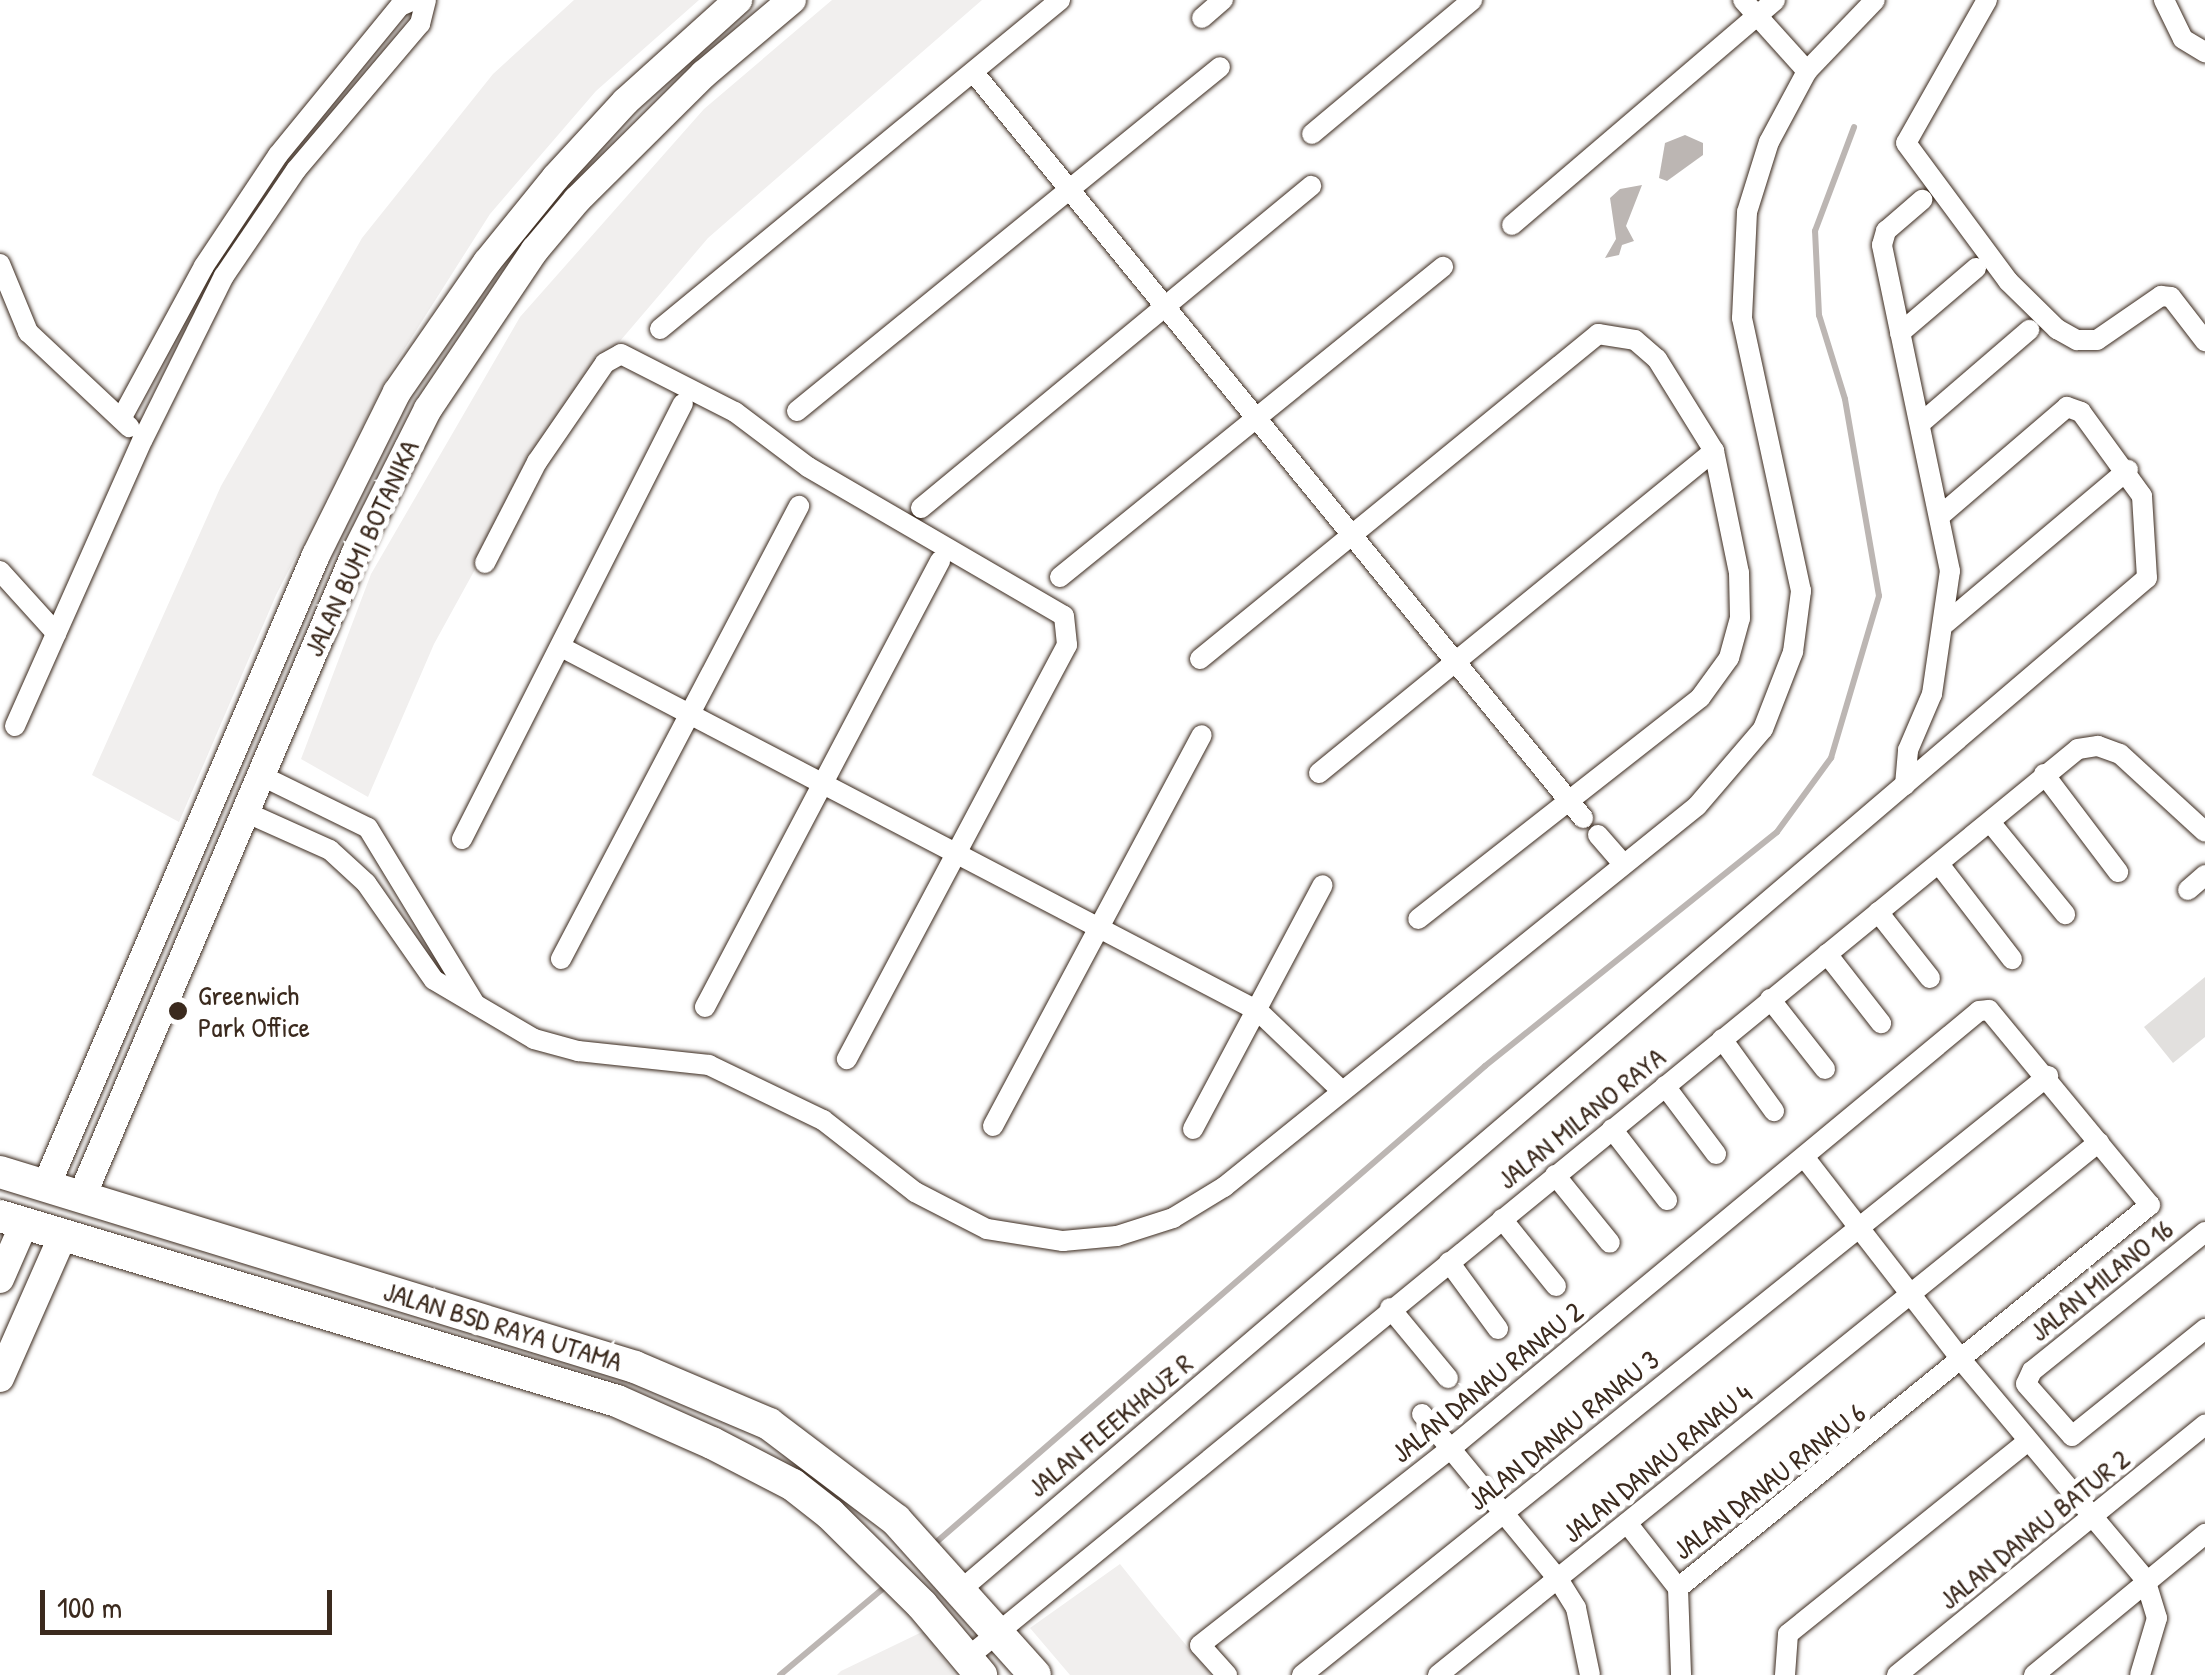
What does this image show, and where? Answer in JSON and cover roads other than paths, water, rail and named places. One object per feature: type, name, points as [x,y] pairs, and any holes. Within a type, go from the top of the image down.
[{"type":"main road","name":"JALAN BUMI BOTANIKA","points":[[46,1186],[316,555],[397,392],[487,262],[567,164],[626,102],[738,0]]},
{"type":"main road","name":"JALAN BUMI BOTANIKA","points":[[82,1196],[356,552],[428,409],[536,250],[578,200],[678,99],[792,0]]},
{"type":"main road","points":[[397,392],[428,409]]},
{"type":"main road","name":"JALAN BSD RAYA UTAMA","points":[[0,1172],[492,1320],[692,1388],[810,1450],[896,1520],[959,1584],[1024,1672]]},
{"type":"main road","points":[[0,1279],[12,1220]]},
{"type":"main road","name":"JALAN BSD RAYA UTAMA","points":[[12,1220],[616,1400],[793,1485],[862,1544],[974,1666]]},
{"type":"main road","points":[[0,1378],[63,1235]]},
{"type":"street","points":[[121,419],[204,266],[278,155],[400,6],[414,0]]},
{"type":"street","points":[[15,726],[143,439],[224,276],[296,170],[420,24],[426,0]]},
{"type":"street","points":[[660,329],[1060,0]]},
{"type":"street","points":[[1202,18],[1223,0]]},
{"type":"street","points":[[1312,134],[1472,0]]},
{"type":"street","points":[[1512,225],[1750,8],[1775,0]]},
{"type":"street","points":[[243,812],[346,863],[434,980],[482,1013],[578,1052],[709,1065],[824,1120],[915,1192],[964,1220],[1018,1238],[1118,1236],[1173,1218],[1224,1187],[1696,806],[1748,752],[1778,702],[1800,621],[1799,565],[1742,318],[1741,254],[1755,176],[1807,71],[1875,0]]},
{"type":"street","points":[[1987,0],[1906,143],[2008,281],[2056,329],[2077,340],[2097,340],[2160,296],[2170,297],[2205,341]]},
{"type":"street","points":[[2164,0],[2184,39],[2205,52]]},
{"type":"street","points":[[1750,8],[1807,71]]},
{"type":"street","points":[[797,411],[1220,67]]},
{"type":"street","points":[[974,74],[1167,305],[1583,818]]},
{"type":"street","points":[[921,508],[1311,186]]},
{"type":"street","points":[[1904,784],[1946,622],[1950,570],[1942,514],[1882,244],[1886,231],[1922,200]]},
{"type":"street","points":[[1060,577],[1443,267]]},
{"type":"street","points":[[1900,332],[1976,268]]},
{"type":"street","points":[[1,270],[28,332],[143,439]]},
{"type":"street","points":[[1922,423],[2028,330]]},
{"type":"street","points":[[1200,659],[1598,334],[1635,340],[1657,359],[1714,452],[1739,573],[1740,618],[1730,658],[1700,698],[1418,919]]},
{"type":"street","points":[[485,563],[538,462],[605,363],[621,354],[735,412],[808,467],[1057,608],[1067,644],[848,1059]]},
{"type":"street","points":[[462,840],[563,648],[683,404]]},
{"type":"street","points":[[1942,514],[2067,407],[2081,412],[2128,470],[1946,622]]},
{"type":"street","points":[[1320,773],[1714,452]]},
{"type":"street","name":"JALAN FLEEKHAUZ R","points":[[959,1584],[1295,1308],[2147,578],[2142,496],[2128,470]]},
{"type":"street","points":[[561,959],[799,506]]},
{"type":"street","points":[[705,1006],[940,561]]},
{"type":"street","points":[[0,571],[56,633]]},
{"type":"street","points":[[563,648],[821,788],[957,854],[1100,932],[1258,1011],[1342,1091]]},
{"type":"street","points":[[992,1126],[1100,932],[1202,734]]},
{"type":"street","name":"JALAN MILANO RAYA","points":[[974,1666],[998,1633],[1390,1308],[2078,749],[2098,746],[2120,754],[2205,832]]},
{"type":"street","points":[[2044,774],[2118,872]]},
{"type":"street","points":[[260,775],[368,828],[482,1013]]},
{"type":"street","points":[[1990,822],[2066,914]]},
{"type":"street","points":[[1598,835],[1622,864]]},
{"type":"street","points":[[1939,864],[2012,959]]},
{"type":"street","points":[[2188,890],[2205,875]]},
{"type":"street","points":[[1192,1129],[1323,885]]},
{"type":"street","points":[[1878,912],[1930,978]]},
{"type":"street","points":[[1827,954],[1880,1023]]},
{"type":"street","points":[[1770,1000],[1825,1068]]},
{"type":"street","name":"JALAN DANAU RANAU 2","points":[[1227,1675],[1200,1645],[1450,1449],[1979,1011],[1995,1013],[2048,1076]]},
{"type":"street","points":[[1722,1039],[1774,1111]]},
{"type":"street","points":[[2048,1076],[2099,1142]]},
{"type":"street","name":"JALAN DANAU RANAU 3","points":[[1302,1675],[2048,1076]]},
{"type":"street","points":[[1664,1086],[1716,1154]]},
{"type":"street","points":[[1612,1129],[1666,1200]]},
{"type":"street","name":"JALAN DANAU RANAU 6","points":[[1681,1675],[1678,1588],[1963,1362],[2150,1205],[2099,1142]]},
{"type":"street","name":"JALAN DANAU RANAU 4","points":[[1438,1675],[2099,1142]]},
{"type":"street","points":[[1805,1158],[1963,1362],[2145,1579],[2156,1618],[2140,1675]]},
{"type":"street","points":[[1555,1175],[1610,1243]]},
{"type":"street","points":[[1502,1219],[1556,1286]]},
{"type":"street","name":"JALAN MILANO 16","points":[[2205,1232],[2032,1372],[2026,1384],[2067,1437],[2077,1434],[2205,1329]]},
{"type":"street","points":[[1449,1262],[1498,1329]]},
{"type":"street","points":[[1390,1308],[1448,1378]]},
{"type":"street","points":[[1422,1414],[1558,1578],[1576,1608],[1589,1667],[1569,1675]]},
{"type":"street","name":"JALAN DANAU BATUR 2","points":[[1896,1675],[2205,1425]]},
{"type":"street","points":[[1785,1675],[1788,1634],[2028,1441]]},
{"type":"street","points":[[1627,1522],[1678,1588]]},
{"type":"street","points":[[2034,1675],[2145,1579],[2205,1534]]},
{"type":"waterway","points":[[933,1545],[1485,1066],[1777,832],[1831,758],[1879,596],[1845,399],[1819,315],[1815,231],[1854,127]]},
{"type":"waterway","points":[[780,1675],[886,1586]]},
{"type":"place","name":"Greenwich Park Office","points":[[178,1011]]}]
